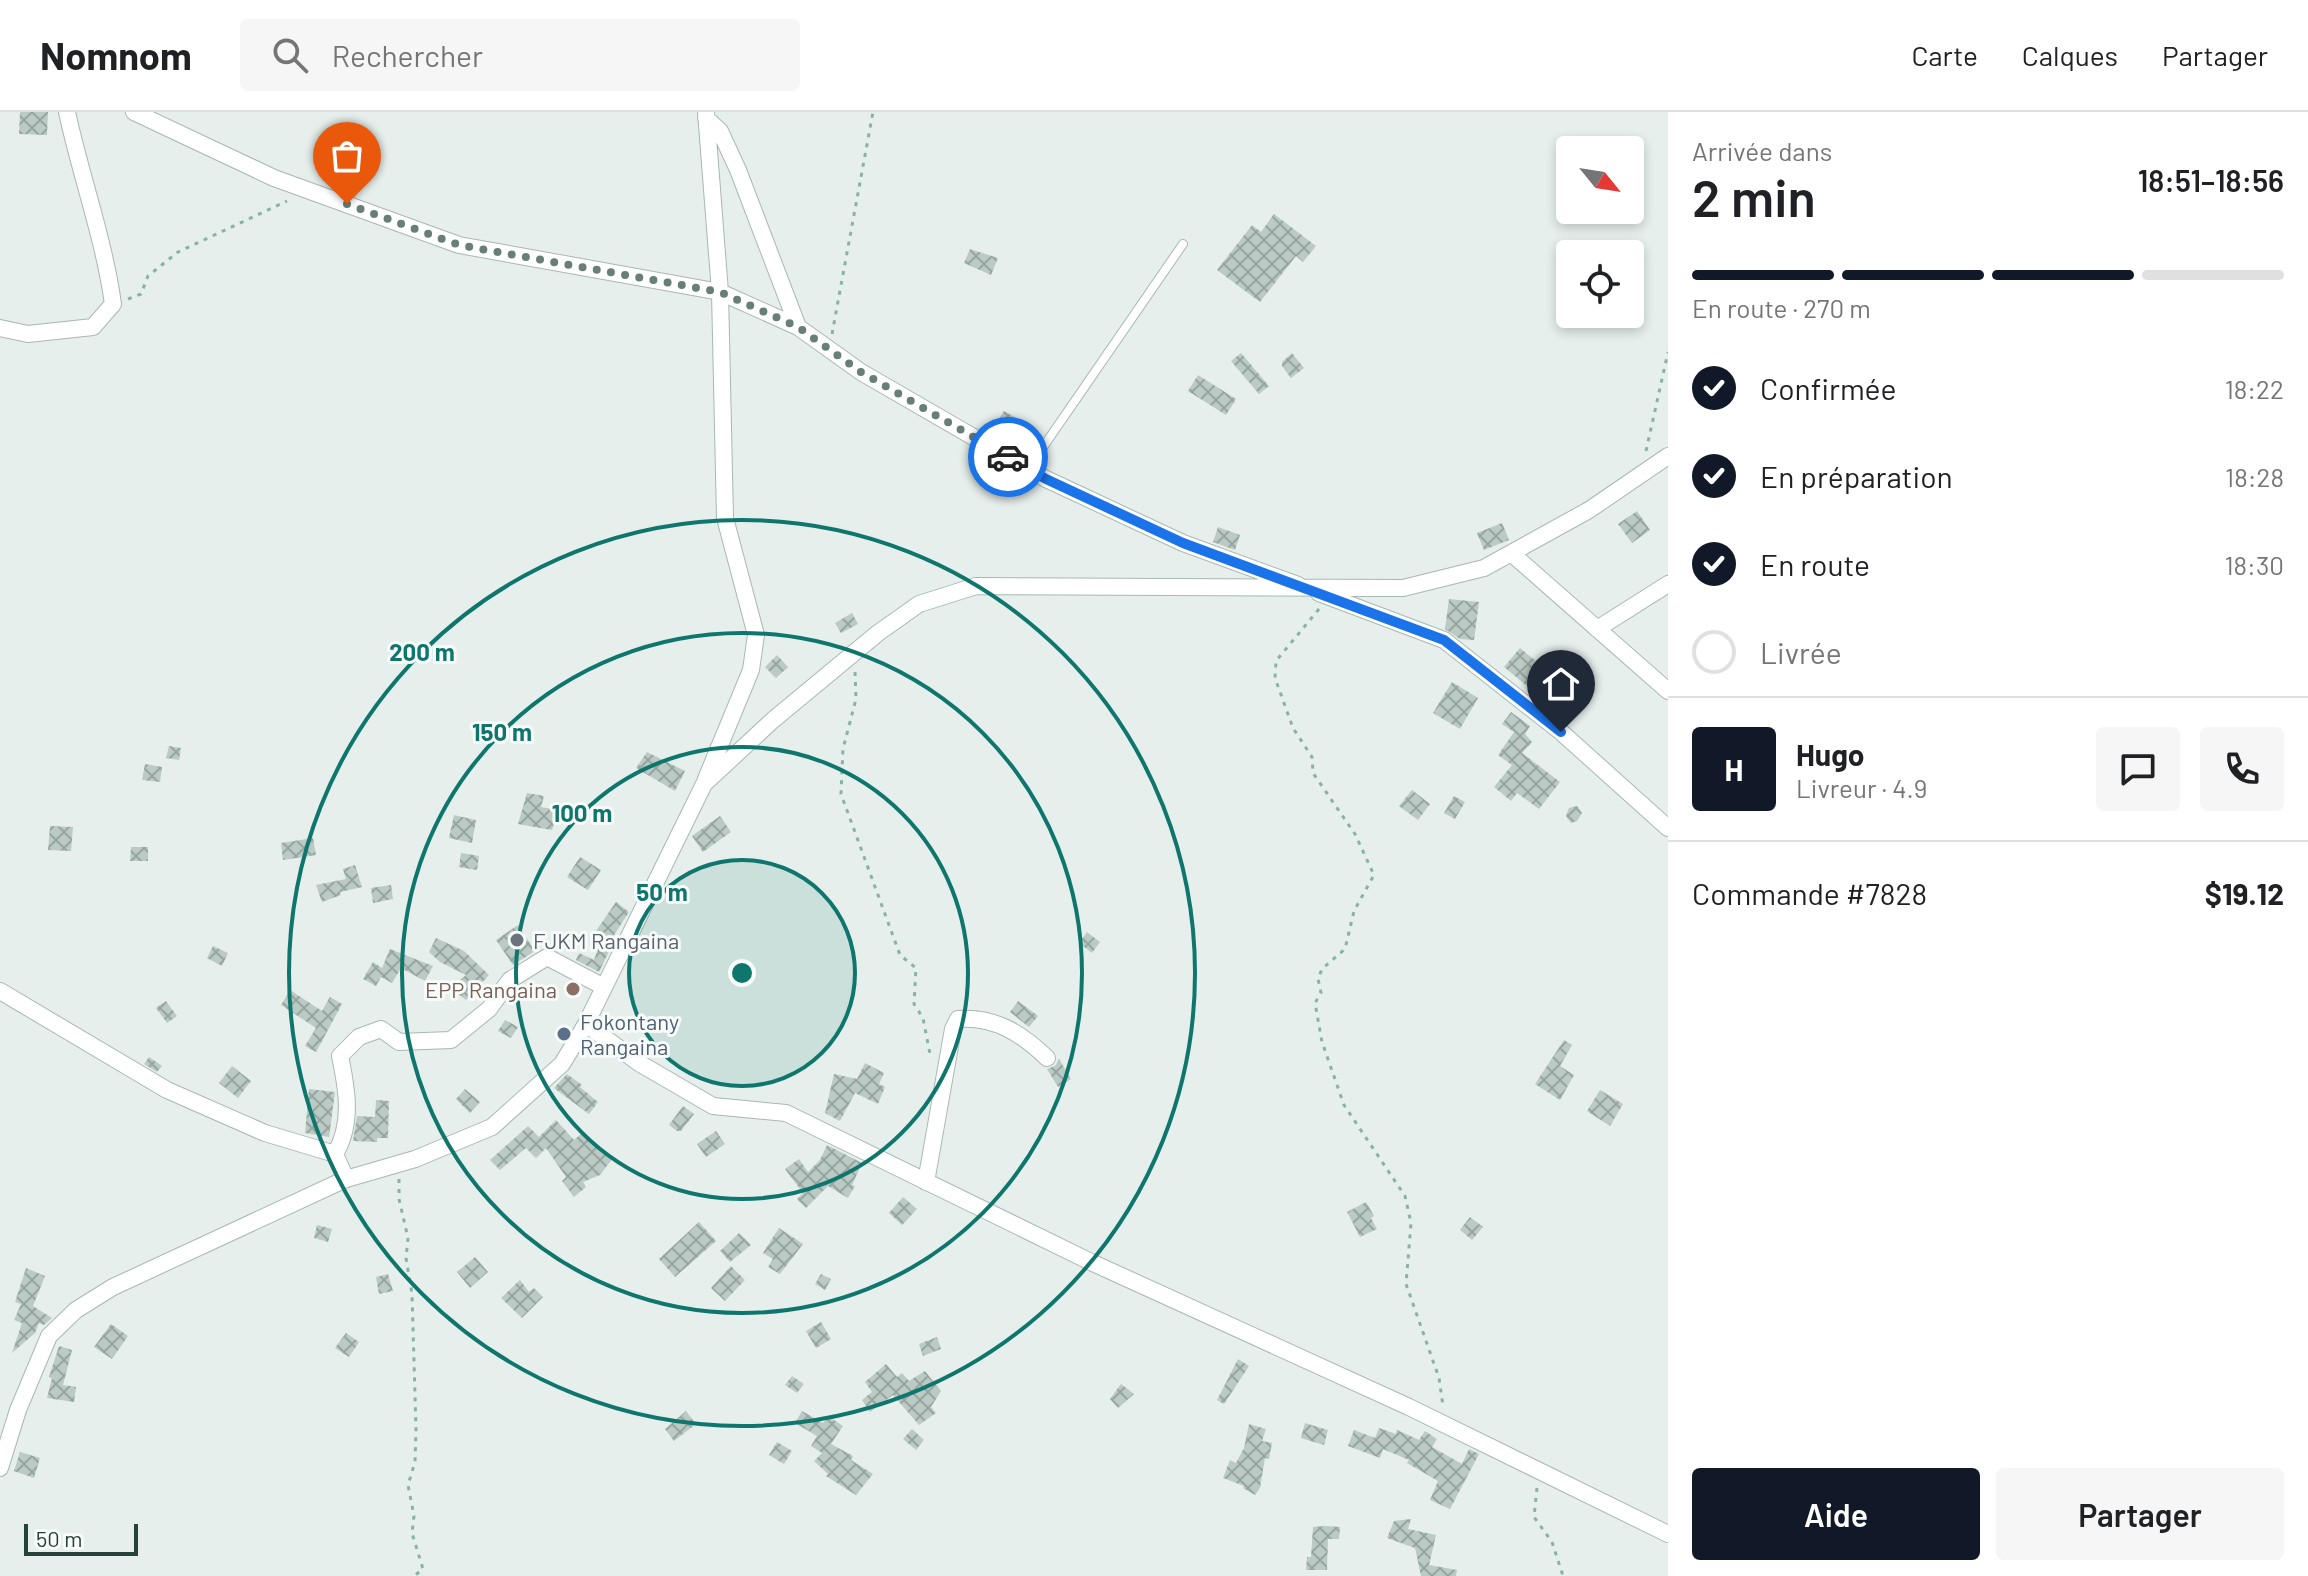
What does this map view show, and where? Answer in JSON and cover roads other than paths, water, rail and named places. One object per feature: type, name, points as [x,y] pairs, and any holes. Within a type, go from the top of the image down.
[{"type":"street","points":[[0,328],[28,334],[93,327],[113,304],[108,266],[77,159],[67,112]]},
{"type":"street","points":[[134,112],[274,178],[459,245],[720,292],[798,327],[861,372],[1028,469],[1183,543],[1444,640],[1561,732],[1668,828]]},
{"type":"street","points":[[0,1468],[18,1410],[49,1336],[76,1310],[113,1287],[346,1179],[492,1127],[562,1064],[586,1024],[704,784],[751,670],[756,635],[725,518],[720,292],[706,115]]},
{"type":"street","points":[[706,115],[720,131],[738,170],[798,327]]},
{"type":"street","points":[[704,784],[773,720],[919,604],[976,586],[1403,588],[1484,568],[1589,510],[1668,456]]},
{"type":"street","points":[[1511,553],[1668,691]]},
{"type":"street","points":[[1597,629],[1668,584]]},
{"type":"street","points":[[335,1154],[344,1139],[348,1093],[340,1056],[359,1037],[381,1029],[399,1042],[451,1040],[489,1009],[510,980],[547,957],[604,987]]},
{"type":"street","points":[[0,991],[167,1090],[265,1133],[335,1154],[346,1179]]},
{"type":"street","points":[[926,1182],[953,1029],[958,1019],[971,1018],[1011,1028],[1047,1058]]},
{"type":"street","points":[[586,1024],[639,1063],[713,1106],[786,1113],[1093,1263],[1445,1425],[1668,1534]]},
{"type":"lane","points":[[1028,469],[1183,244]]},
{"type":"place","name":"FJKM Rangaina","points":[[517,940]]},
{"type":"place","name":"EPP Rangaina","points":[[573,989]]},
{"type":"place","name":"Fokontany Rangaina","points":[[564,1034]]}]
